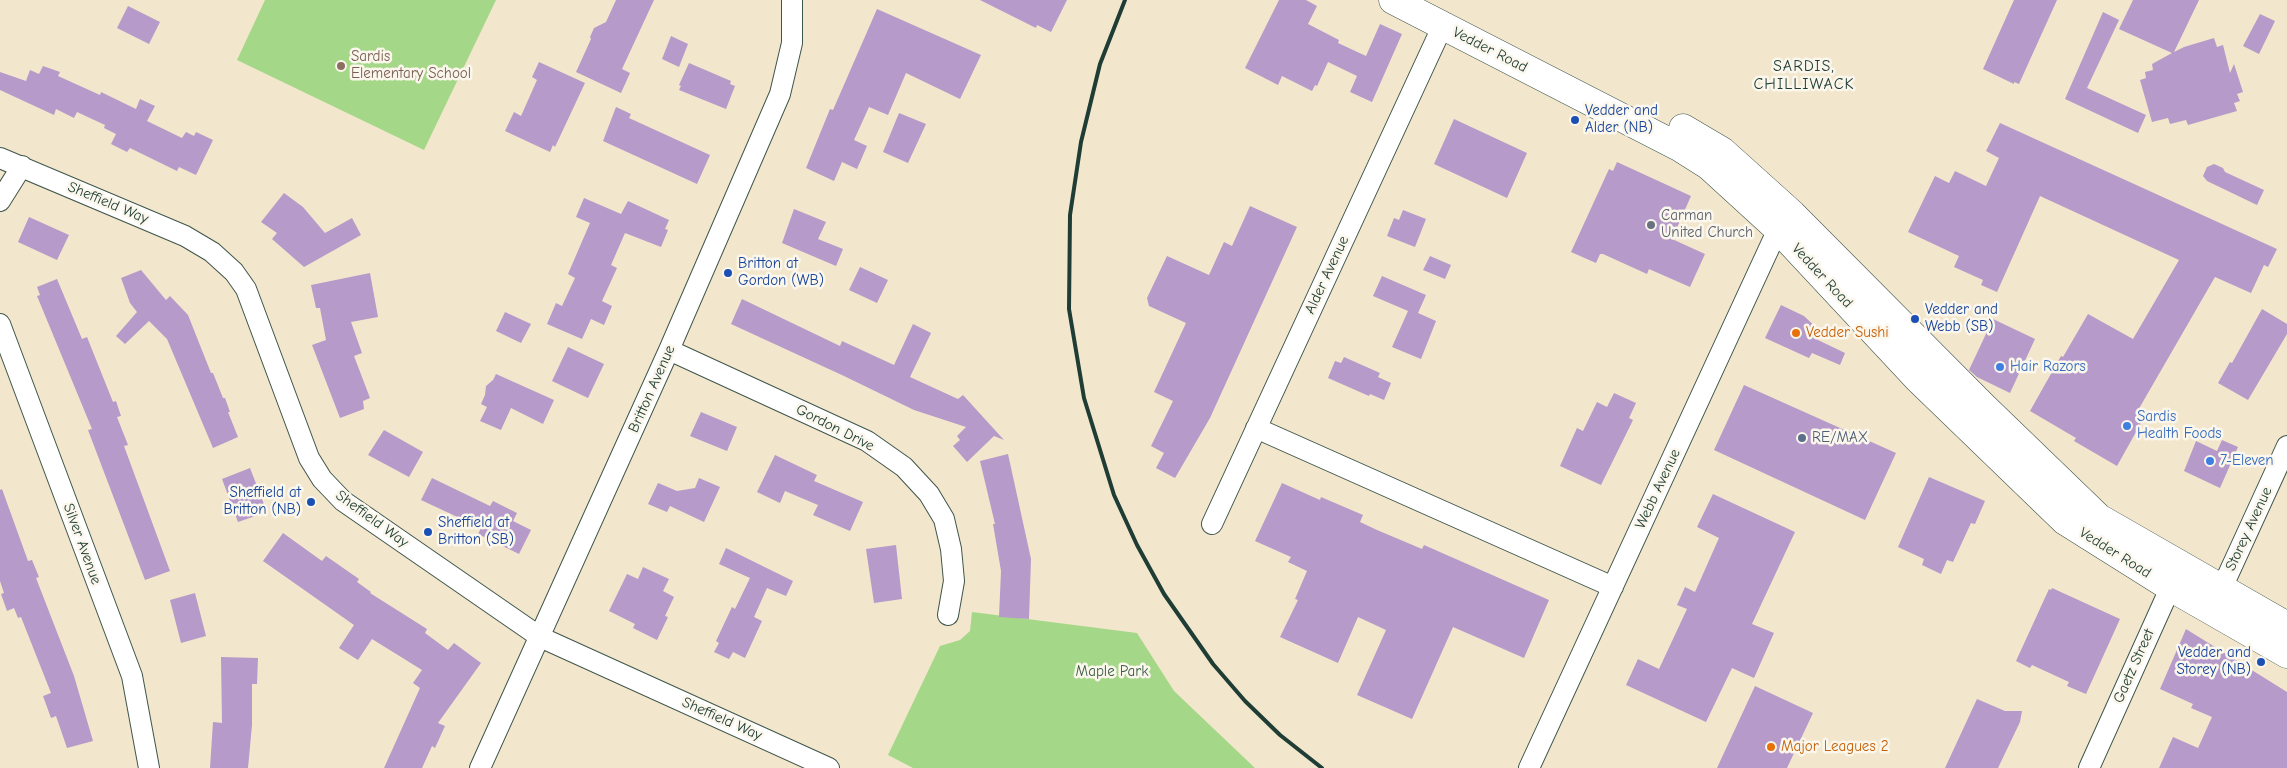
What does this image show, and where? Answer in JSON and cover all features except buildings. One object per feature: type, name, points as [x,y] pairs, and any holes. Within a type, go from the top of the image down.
[{"type":"main road","name":"Vedder Road","points":[[1393,0],[1680,147],[1710,166],[1785,222]]},
{"type":"main road","name":"Vedder Road","points":[[1430,0],[1690,132],[1722,151],[1785,222],[1982,405],[2099,518],[2175,575],[2217,600],[2287,654]]},
{"type":"main road","name":"Vedder Road","points":[[2217,600],[2287,626]]},
{"type":"street","name":"Britton Avenue","points":[[480,768],[669,350],[780,94],[792,43],[792,0]]},
{"type":"street","name":"Alder Avenue","points":[[1212,524],[1443,25]]},
{"type":"street","name":"Sheffield Way","points":[[0,158],[185,236],[212,252],[234,272],[246,289],[309,458],[322,479],[342,501],[540,637],[829,768]]},
{"type":"street","points":[[0,200],[22,166]]},
{"type":"street","name":"Webb Avenue","points":[[1529,768],[1785,222]]},
{"type":"street","name":"Silver Avenue","points":[[0,324],[132,676],[149,768]]},
{"type":"street","name":"Gordon Drive","points":[[669,350],[867,441],[904,467],[929,494],[944,519],[951,549],[954,581],[948,615]]},
{"type":"street","points":[[1256,428],[1613,587]]},
{"type":"street","name":"Storey Avenue","points":[[2217,600],[2287,446]]},
{"type":"street","name":"Gaetz Street","points":[[2089,768],[2175,575]]},
{"type":"green space","points":[[265,0],[496,0],[424,150],[237,60]]},
{"type":"green space","name":"Maple Park","points":[[972,612],[1137,633],[1174,691],[1255,768],[913,768],[888,755],[940,646],[960,640],[970,631]]},
{"type":"railway","points":[[1125,0],[1100,64],[1081,142],[1070,215],[1069,309],[1084,398],[1114,495],[1137,545],[1164,594],[1213,664],[1245,701],[1280,735],[1322,768]]},
{"type":"place","name":"Sardis Elementary School","points":[[341,66]]},
{"type":"place","name":"Vedder and Alder (NB)","points":[[1575,120]]},
{"type":"place","name":"Carman United Church","points":[[1651,225]]},
{"type":"place","name":"Britton at Gordon (WB)","points":[[728,273]]},
{"type":"place","name":"Vedder and Webb (SB)","points":[[1915,319]]},
{"type":"place","name":"Vedder Sushi","points":[[1796,333]]},
{"type":"place","name":"Hair Razors","points":[[2000,367]]},
{"type":"place","name":"Sardis Health Foods","points":[[2127,426]]},
{"type":"place","name":"RE/MAX","points":[[1802,438]]},
{"type":"place","name":"7-Eleven","points":[[2210,461]]},
{"type":"place","name":"Sheffield at Britton (NB)","points":[[311,502]]},
{"type":"place","name":"Sheffield at Britton (SB)","points":[[428,532]]},
{"type":"place","name":"Vedder and Storey (NB)","points":[[2261,662]]},
{"type":"place","name":"Major Leagues 2","points":[[1771,747]]},
{"type":"district","name":"SARDIS, CHILLIWACK","points":[[1804,75]]}]
